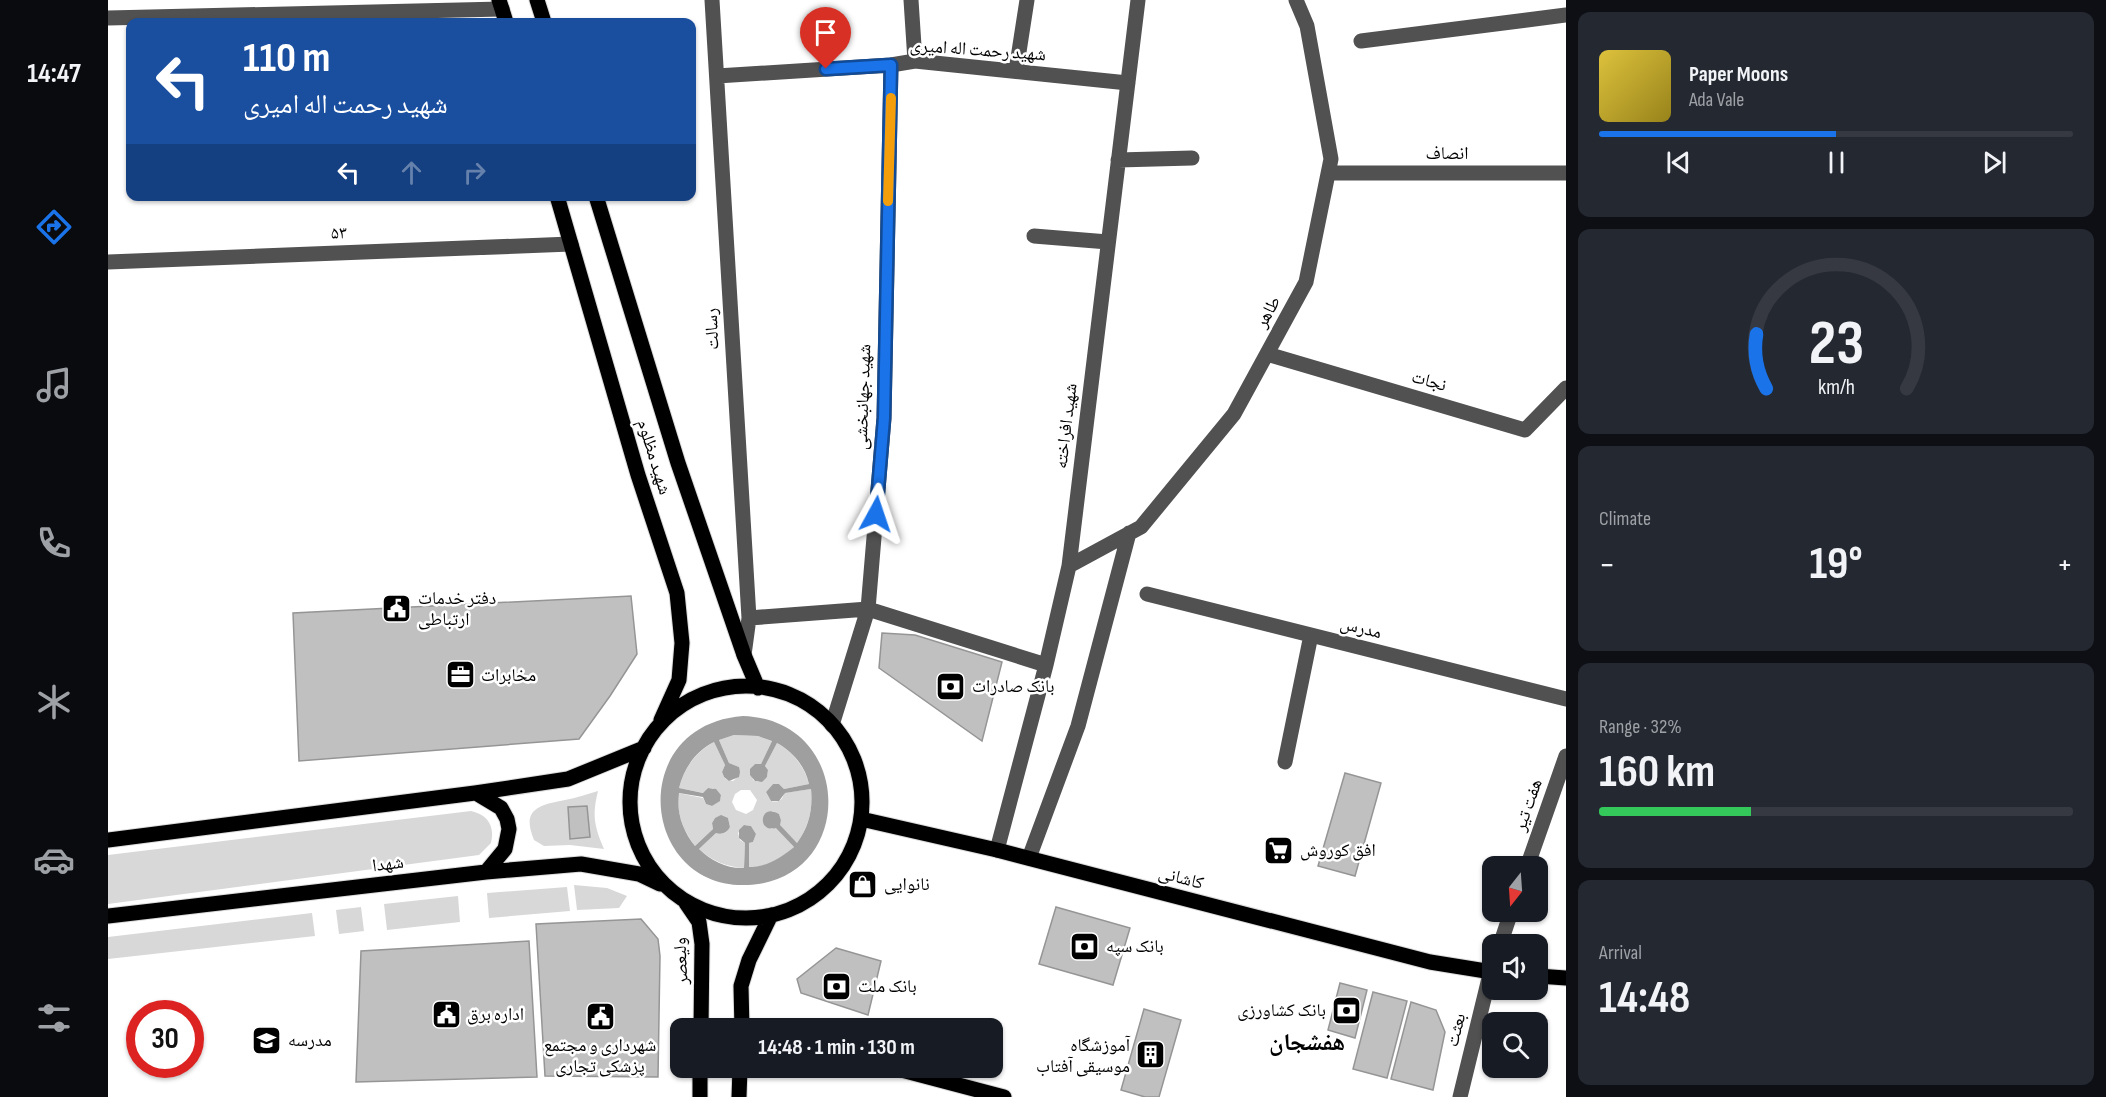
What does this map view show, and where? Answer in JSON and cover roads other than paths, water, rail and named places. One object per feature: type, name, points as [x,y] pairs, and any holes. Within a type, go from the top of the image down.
[{"type":"main road","points":[[537,0],[543,18]]},
{"type":"main road","name":"شهید مظلوم","points":[[558,201],[639,475],[677,593],[682,643],[679,680],[657,728]]},
{"type":"main road","name":"شهید مظلوم","points":[[598,201],[678,463],[744,655],[758,688]]},
{"type":"main road","points":[[730,687],[758,688],[777,691],[803,701],[832,725],[845,741],[857,769],[862,799],[861,819],[849,858],[831,882],[816,895],[799,906],[771,915],[745,918],[719,915],[702,910],[659,879],[644,858],[632,822],[630,797],[638,759],[644,748],[657,728],[678,709],[702,695],[730,687]]},
{"type":"main road","points":[[108,840],[568,779],[644,748]]},
{"type":"main road","points":[[475,793],[501,808],[509,829],[505,849],[486,872]]},
{"type":"main road","name":"کاشانی","points":[[861,819],[1029,858],[1430,962],[1482,969]]},
{"type":"main road","name":"شهدا","points":[[108,916],[486,872],[581,864],[639,874],[674,892]]},
{"type":"main road","name":"ولیعصر","points":[[674,892],[699,922],[702,944],[701,1018]]},
{"type":"main road","points":[[742,1018],[741,986],[749,960],[771,915]]},
{"type":"main road","points":[[1548,977],[1566,978]]},
{"type":"main road","points":[[700,1078],[700,1097]]},
{"type":"main road","points":[[740,1078],[740,1097]]},
{"type":"main road","points":[[930,1078],[995,1096]]},
{"type":"street","name":"رسالت","points":[[712,0],[749,618],[744,655]]},
{"type":"street","points":[[911,0],[915,61]]},
{"type":"street","points":[[1016,71],[1027,0]]},
{"type":"street","name":"شهید افراخته","points":[[997,850],[1046,665],[1069,566],[1138,0]]},
{"type":"street","name":"طاهر","points":[[1069,566],[1141,527],[1234,414],[1306,282],[1331,159],[1307,27],[1296,0]]},
{"type":"street","points":[[108,18],[502,11]]},
{"type":"street","points":[[1361,41],[1566,15]]},
{"type":"street","name":"شهید رحمت اله امیری","points":[[717,76],[891,65],[915,61],[1128,83]]},
{"type":"street","name":"شهید جهانبخشی","points":[[832,725],[868,609],[884,418],[891,65]]},
{"type":"street","points":[[1118,160],[1192,158]]},
{"type":"street","name":"انصاف","points":[[1329,173],[1566,173]]},
{"type":"street","points":[[1034,236],[1108,242]]},
{"type":"street","name":"۵۳","points":[[108,262],[571,244]]},
{"type":"street","name":"نجات","points":[[1267,354],[1525,430],[1566,388]]},
{"type":"street","points":[[1029,858],[1078,726],[1129,533]]},
{"type":"street","name":"مدرس","points":[[1147,594],[1566,699]]},
{"type":"street","points":[[749,618],[868,609],[1046,665]]},
{"type":"street","points":[[1285,762],[1311,635]]},
{"type":"street","name":"هفت تیر","points":[[1531,856],[1566,756]]},
{"type":"street","name":"بعثت","points":[[1460,1097],[1484,1000]]},
{"type":"place","name":"دفتر خدمات ارتباطی","points":[[397,608]]},
{"type":"place","name":"مخابرات","points":[[460,675]]},
{"type":"place","name":"بانک صادرات","points":[[951,686]]},
{"type":"place","name":"افق کوروش","points":[[1279,850]]},
{"type":"place","name":"نانوایی","points":[[863,884]]},
{"type":"place","name":"بانک سپه","points":[[1085,946]]},
{"type":"place","name":"بانک ملت","points":[[837,986]]},
{"type":"place","name":"بانک کشاورزی","points":[[1347,1010]]},
{"type":"place","name":"اداره برق","points":[[446,1014]]},
{"type":"place","name":"شهرداری و مجتمع پزشکی تجاری","points":[[600,1016]]},
{"type":"place","name":"مدرسه","points":[[267,1040]]},
{"type":"place","name":"آموزشگاه موسیقی آفتاب","points":[[1151,1055]]},
{"type":"district","name":"هفشجان","points":[[1307,1042]]}]
